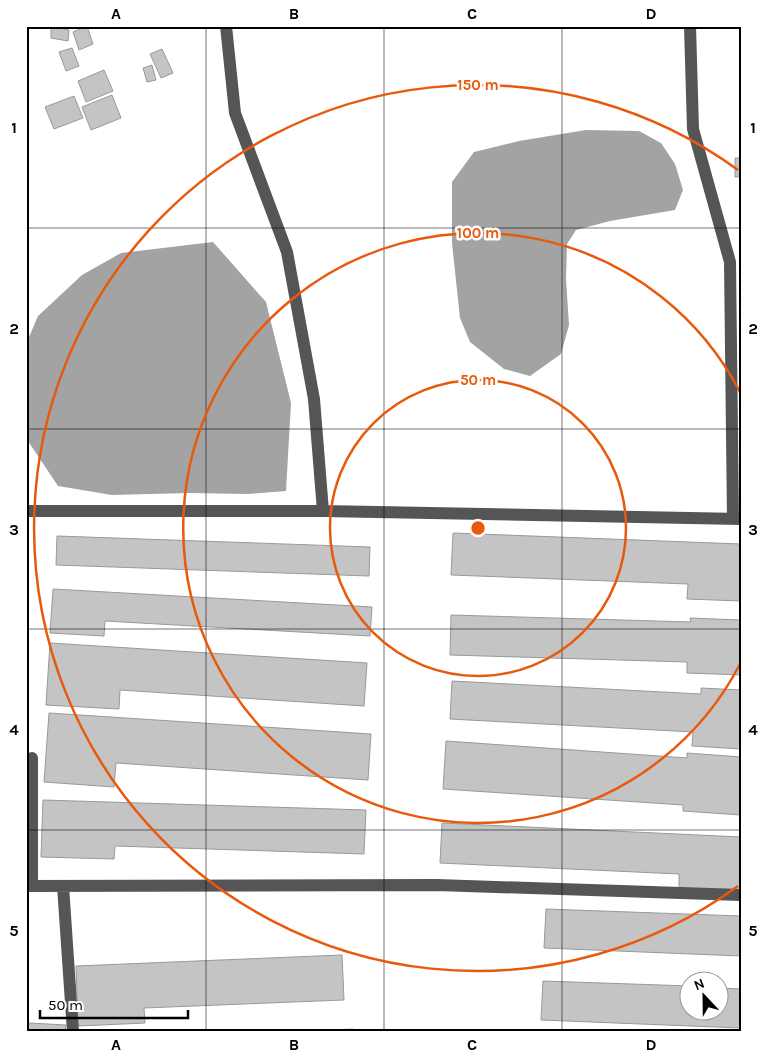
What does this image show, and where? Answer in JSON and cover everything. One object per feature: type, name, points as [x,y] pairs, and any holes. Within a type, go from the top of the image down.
[{"type":"street","points":[[226,26],[234,113],[286,252],[314,399],[323,511]]},
{"type":"street","points":[[26,511],[323,511],[737,519],[730,262],[693,129],[690,26]]},
{"type":"street","points":[[32,758],[29,886],[437,885],[741,895]]},
{"type":"street","points":[[63,886],[73,1032]]},
{"type":"shaded area","points":[[586,130],[639,131],[661,143],[675,164],[683,190],[675,210],[610,221],[576,230],[567,244],[566,279],[569,325],[561,354],[530,376],[504,369],[470,342],[460,318],[452,243],[452,182],[474,152],[519,141]]},
{"type":"shaded area","points":[[213,242],[266,302],[291,403],[286,491],[248,494],[112,495],[58,486],[26,438],[26,344],[38,316],[82,275],[121,253]]},
{"type":"building","points":[[51,26],[69,30],[68,41],[51,38]]},
{"type":"building","points":[[87,26],[93,44],[79,50],[73,32]]},
{"type":"building","points":[[72,48],[79,66],[66,71],[59,52]]},
{"type":"building","points":[[162,49],[173,73],[161,78],[150,54]]},
{"type":"building","points":[[152,65],[156,80],[147,82],[143,68]]},
{"type":"building","points":[[104,70],[113,91],[86,102],[78,81]]},
{"type":"building","points":[[112,95],[121,118],[91,130],[82,107]]},
{"type":"building","points":[[74,96],[83,118],[54,129],[45,107]]},
{"type":"building","points":[[735,158],[741,158],[741,177],[735,177]]},
{"type":"building","points":[[453,533],[741,544],[741,601],[687,599],[688,584],[451,575]]},
{"type":"building","points":[[57,536],[370,547],[369,576],[56,565]]},
{"type":"building","points":[[53,589],[372,607],[370,636],[105,621],[104,636],[50,633]]},
{"type":"building","points":[[451,615],[691,622],[690,618],[741,620],[741,675],[687,673],[687,662],[450,655]]},
{"type":"building","points":[[50,643],[367,663],[364,706],[120,690],[119,709],[46,705]]},
{"type":"building","points":[[452,681],[701,694],[701,688],[741,690],[741,749],[692,746],[693,732],[450,719]]},
{"type":"building","points":[[49,713],[371,734],[368,780],[116,763],[114,787],[44,782]]},
{"type":"building","points":[[446,741],[687,758],[687,753],[741,757],[741,815],[683,811],[683,805],[443,789]]},
{"type":"building","points":[[43,800],[366,810],[364,854],[115,846],[114,859],[41,857]]},
{"type":"building","points":[[442,823],[741,837],[741,891],[679,889],[679,874],[440,863]]},
{"type":"building","points":[[546,909],[741,916],[741,956],[544,948]]},
{"type":"building","points":[[342,955],[344,1000],[144,1008],[145,1023],[78,1026],[76,966]]},
{"type":"building","points":[[543,981],[680,986],[680,1020],[730,1020],[730,988],[741,989],[741,1028],[541,1020]]},
{"type":"building","points":[[29,1023],[66,1025],[65,1032],[28,1032]]},
{"type":"building","points":[[353,1029],[353,1032],[286,1032]]}]
